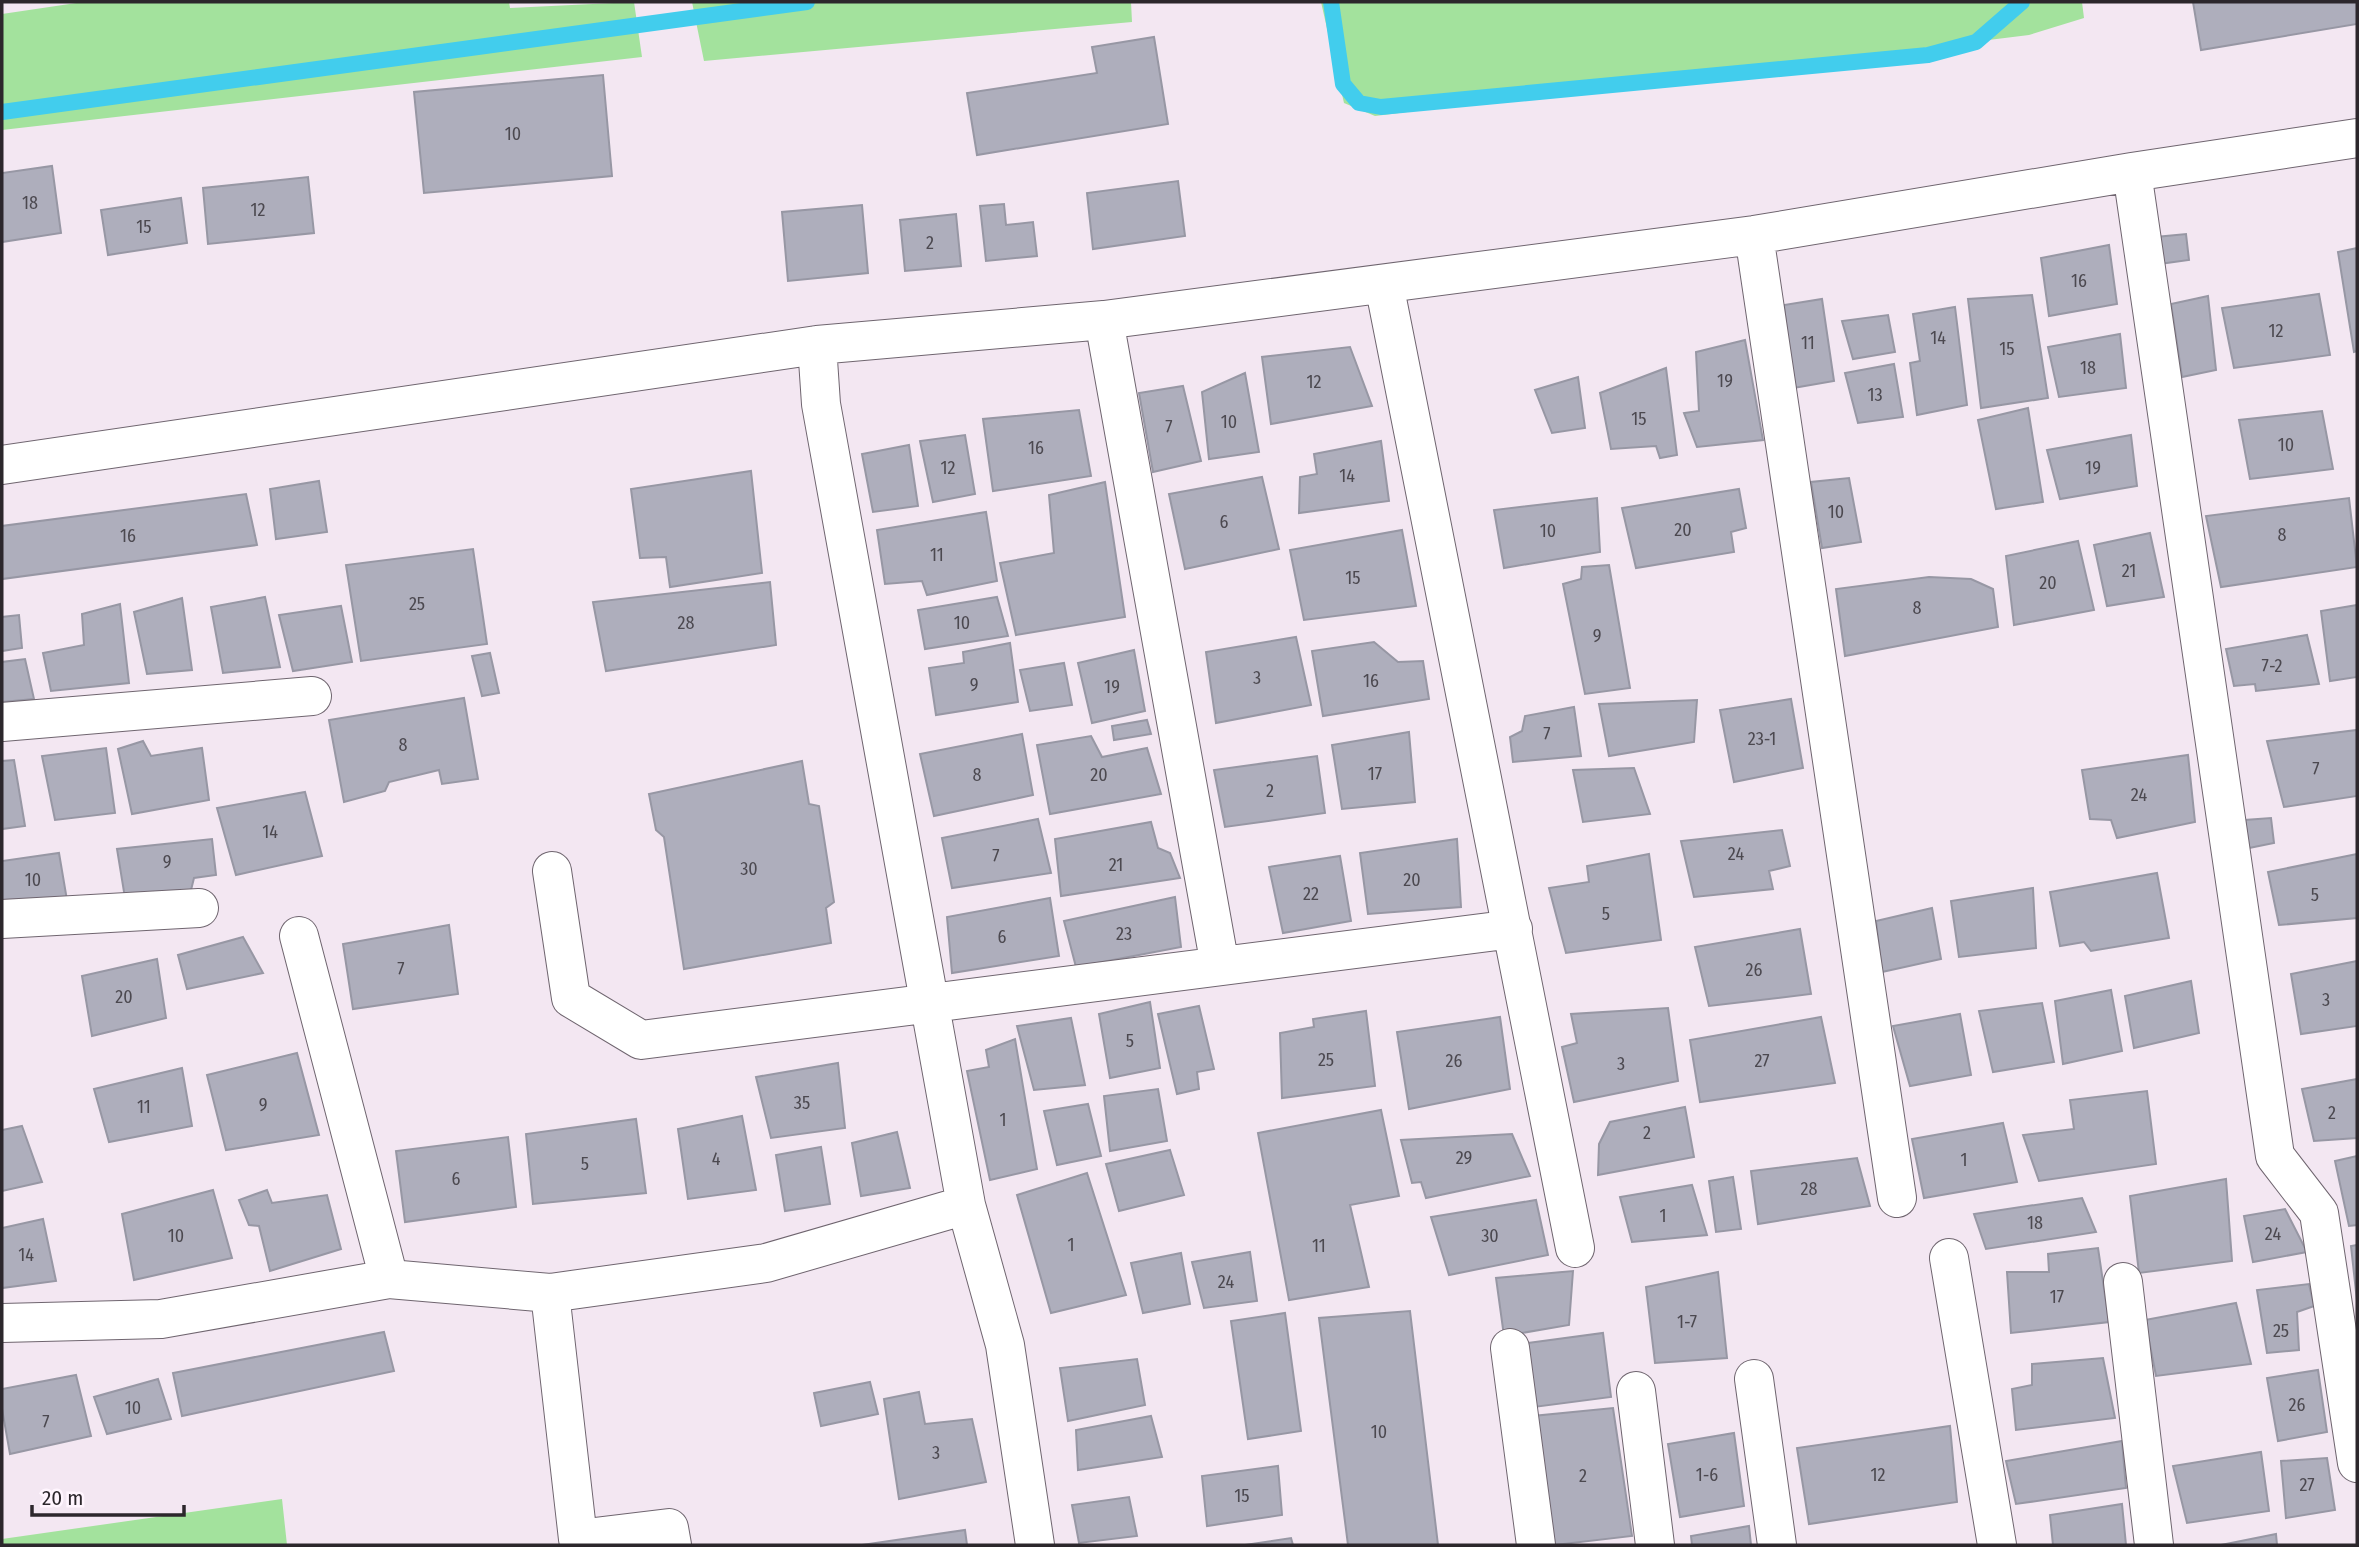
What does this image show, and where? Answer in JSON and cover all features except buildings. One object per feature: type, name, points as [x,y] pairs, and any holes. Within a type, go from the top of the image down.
[{"type":"street","points":[[2,466],[817,345],[1104,320],[1754,235],[2132,172],[2357,138]]},
{"type":"street","points":[[2132,172],[2275,1156],[2319,1213],[2357,1463]]},
{"type":"street","points":[[1754,235],[1897,1198]]},
{"type":"street","points":[[1384,284],[1575,1248]]},
{"type":"street","points":[[1104,320],[1220,967]]},
{"type":"street","points":[[817,345],[821,404],[927,1001],[966,1205],[1005,1345],[1035,1545]]},
{"type":"street","points":[[2,722],[312,696]]},
{"type":"street","points":[[552,872],[571,998],[641,1040],[927,1001],[1513,929]]},
{"type":"street","points":[[2,919],[199,908]]},
{"type":"street","points":[[299,936],[389,1279]]},
{"type":"street","points":[[2,1323],[160,1319],[389,1279],[550,1293],[766,1263],[966,1205]]},
{"type":"street","points":[[1949,1258],[1997,1545]]},
{"type":"street","points":[[2123,1282],[2154,1545]]},
{"type":"street","points":[[550,1293],[578,1539],[669,1528],[672,1545]]},
{"type":"street","points":[[1510,1348],[1536,1545]]},
{"type":"street","points":[[1754,1379],[1777,1545]]},
{"type":"street","points":[[1636,1391],[1655,1545]]},
{"type":"green space","points":[[83,2],[509,2],[510,8],[634,2],[642,57],[2,130],[2,14]]},
{"type":"green space","points":[[692,2],[1131,2],[1132,22],[704,61]]},
{"type":"green space","points":[[1321,2],[2082,2],[2084,18],[2029,35],[1375,116],[1344,103]]},
{"type":"green space","points":[[282,1499],[287,1545],[2,1545],[2,1539]]},
{"type":"waterway","points":[[2,112],[807,2]]},
{"type":"waterway","points":[[1331,2],[1343,84],[1359,103],[1381,107],[1928,55],[1976,42],[2022,2]]}]
